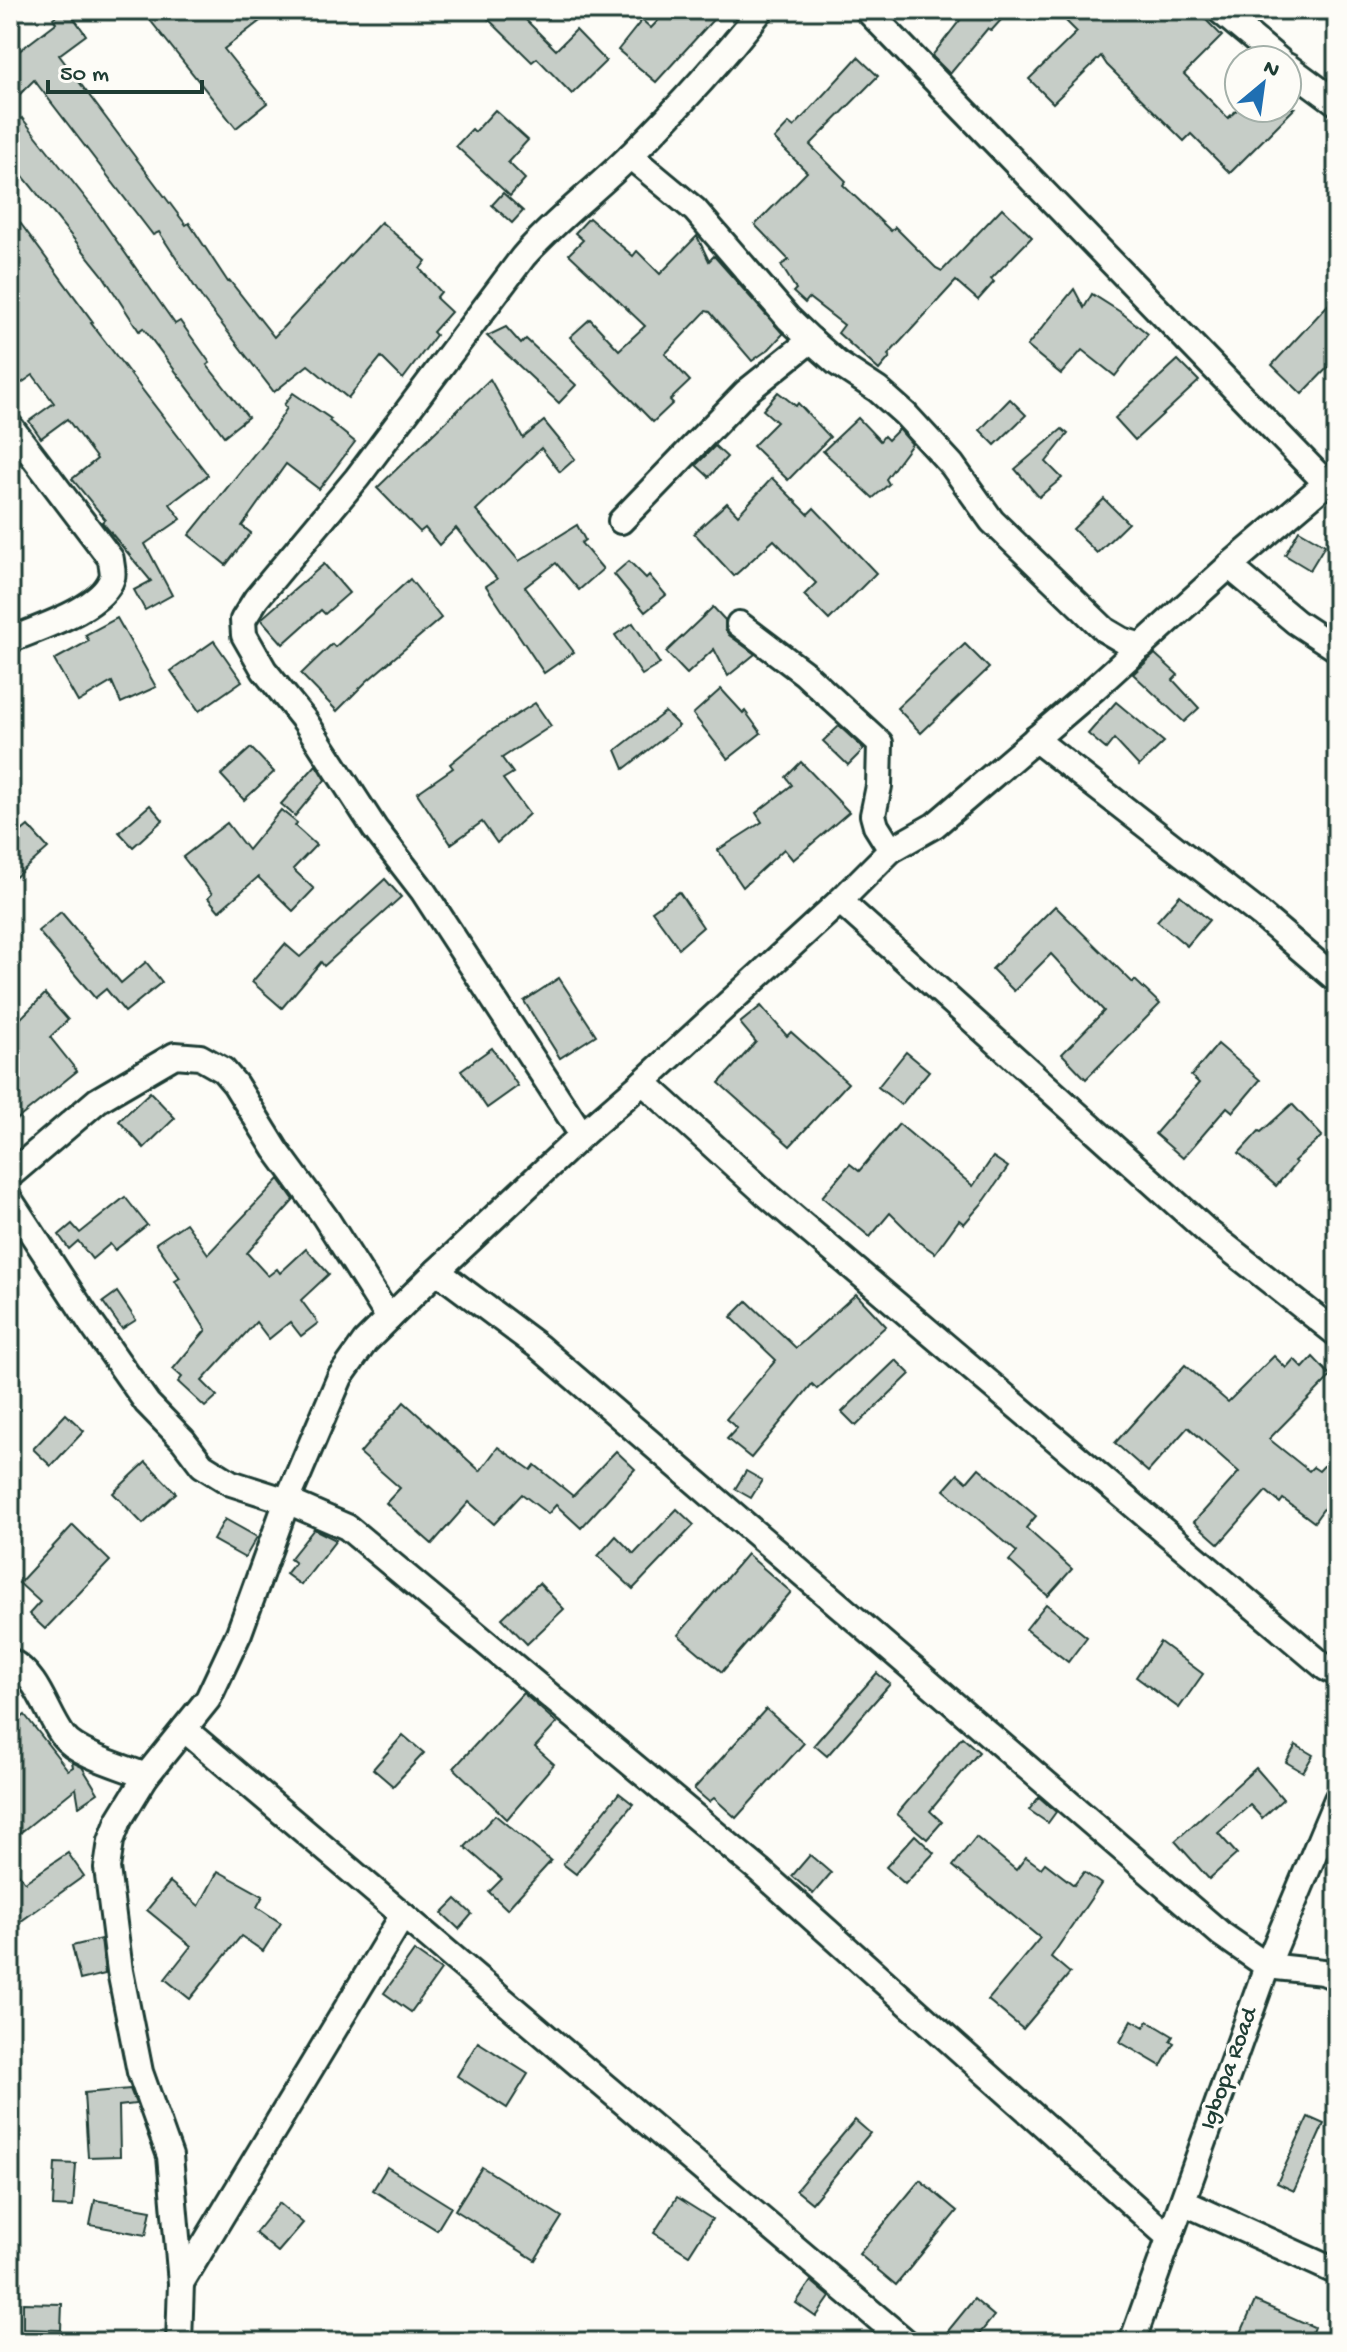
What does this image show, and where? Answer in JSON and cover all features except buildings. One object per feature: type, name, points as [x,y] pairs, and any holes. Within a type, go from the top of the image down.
[{"type":"street","points":[[582,1135],[423,891],[375,829],[305,721],[264,670],[244,635],[243,620],[256,599],[366,465],[539,238],[630,156],[761,10]]},
{"type":"street","points":[[179,2342],[181,2283],[170,2156],[140,2072],[120,1971],[107,1868],[111,1841],[119,1820],[146,1776],[208,1699],[239,1633],[287,1501],[340,1377],[365,1342],[437,1271],[840,901],[891,850],[935,825],[1332,478],[867,10]]},
{"type":"street","points":[[1219,10],[1260,44]]},
{"type":"street","points":[[1303,78],[1337,103]]},
{"type":"street","points":[[630,156],[695,210],[788,318],[811,340],[905,414],[952,465],[992,521],[1105,630],[1122,640],[1142,646]]},
{"type":"street","points":[[621,521],[746,392],[811,340]]},
{"type":"street","points":[[10,426],[111,559],[113,576],[103,594],[85,607],[10,640]]},
{"type":"street","points":[[1229,566],[1296,622],[1337,649]]},
{"type":"street","points":[[739,624],[804,673],[880,743],[879,786],[873,815],[891,850]]},
{"type":"street","points":[[1035,739],[1261,915],[1337,980]]},
{"type":"street","points":[[840,901],[1208,1232],[1337,1334]]},
{"type":"street","points":[[10,1175],[98,1100],[175,1055],[200,1057],[223,1070],[235,1084],[389,1318]]},
{"type":"street","points":[[643,1082],[777,1203],[1314,1657],[1337,1673]]},
{"type":"street","points":[[10,1200],[147,1403],[202,1465],[231,1483],[287,1501],[347,1527],[759,1870],[1170,2238]]},
{"type":"street","points":[[437,1271],[539,1347],[1209,1924],[1267,1966],[1323,1972],[1337,1978]]},
{"type":"street","points":[[10,1661],[29,1675],[64,1738],[74,1747],[146,1776]]},
{"type":"street","points":[[184,1729],[906,2342]]},
{"type":"street","name":"Igbopa Road","points":[[1132,2342],[1267,1966],[1337,1799]]},
{"type":"street","points":[[181,2283],[403,1915]]},
{"type":"street","points":[[1183,2202],[1337,2272]]}]
